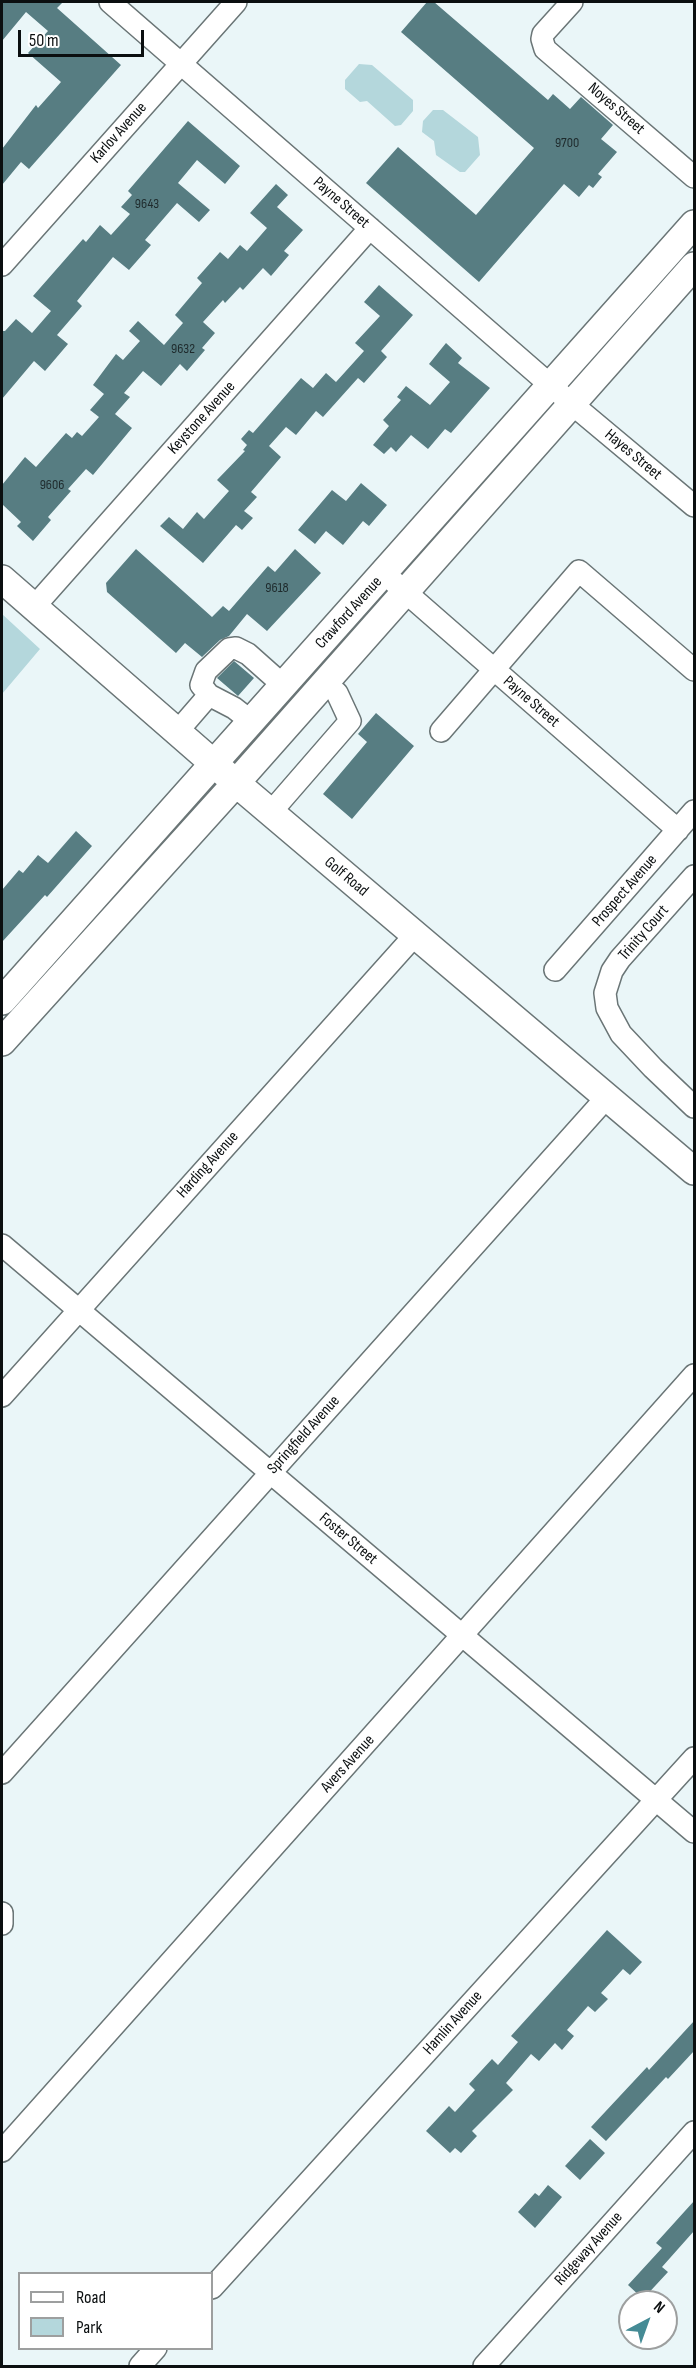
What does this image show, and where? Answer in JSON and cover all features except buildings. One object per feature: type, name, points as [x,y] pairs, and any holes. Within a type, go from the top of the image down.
[{"type":"main road","name":"Crawford Avenue","points":[[2,1001],[694,224]]},
{"type":"main road","name":"Crawford Avenue","points":[[2,1042],[236,783],[694,266]]},
{"type":"main road","name":"Golf Road","points":[[2,579],[236,783],[694,1171]]},
{"type":"street","name":"Payne Street","points":[[110,2],[572,404]]},
{"type":"street","name":"Karlov Avenue","points":[[2,265],[236,2]]},
{"type":"street","name":"Noyes Street","points":[[572,2],[543,34],[545,49],[694,177]]},
{"type":"street","name":"Keystone Avenue","points":[[34,607],[370,228]]},
{"type":"street","name":"Hayes Street","points":[[572,404],[694,506]]},
{"type":"street","points":[[441,731],[579,571],[694,670]]},
{"type":"street","name":"Payne Street","points":[[384,574],[678,830]]},
{"type":"street","points":[[252,722],[234,708],[209,695],[201,685],[206,671],[225,651],[236,648],[248,654],[284,686]]},
{"type":"street","points":[[270,812],[350,721],[337,693],[325,683]]},
{"type":"street","points":[[177,732],[209,695]]},
{"type":"street","name":"Prospect Avenue","points":[[555,970],[694,812]]},
{"type":"street","name":"Trinity Court","points":[[694,876],[620,959],[612,971],[605,993],[607,1008],[621,1034],[694,1107]]},
{"type":"street","name":"Harding Avenue","points":[[2,1396],[415,935]]},
{"type":"street","name":"Springfield Avenue","points":[[2,1773],[608,1097]]},
{"type":"street","name":"Foster Street","points":[[2,1245],[694,1832]]},
{"type":"street","name":"Avers Avenue","points":[[2,2151],[694,1375]]},
{"type":"street","name":"Hamlin Avenue","points":[[213,2287],[694,1758]]},
{"type":"street","points":[[2,1913],[2,1924]]},
{"type":"street","name":"Ridgeway Avenue","points":[[484,2367],[694,2132]]},
{"type":"street","points":[[140,2367],[155,2350]]},
{"type":"green space","points":[[359,64],[372,65],[413,100],[413,111],[401,125],[395,126],[367,101],[360,102],[345,89],[345,80]]},
{"type":"green space","points":[[433,110],[443,110],[478,137],[480,155],[465,172],[460,172],[436,155],[434,141],[422,132],[423,121]]},
{"type":"green space","points":[[2,614],[40,649],[2,694]]}]
